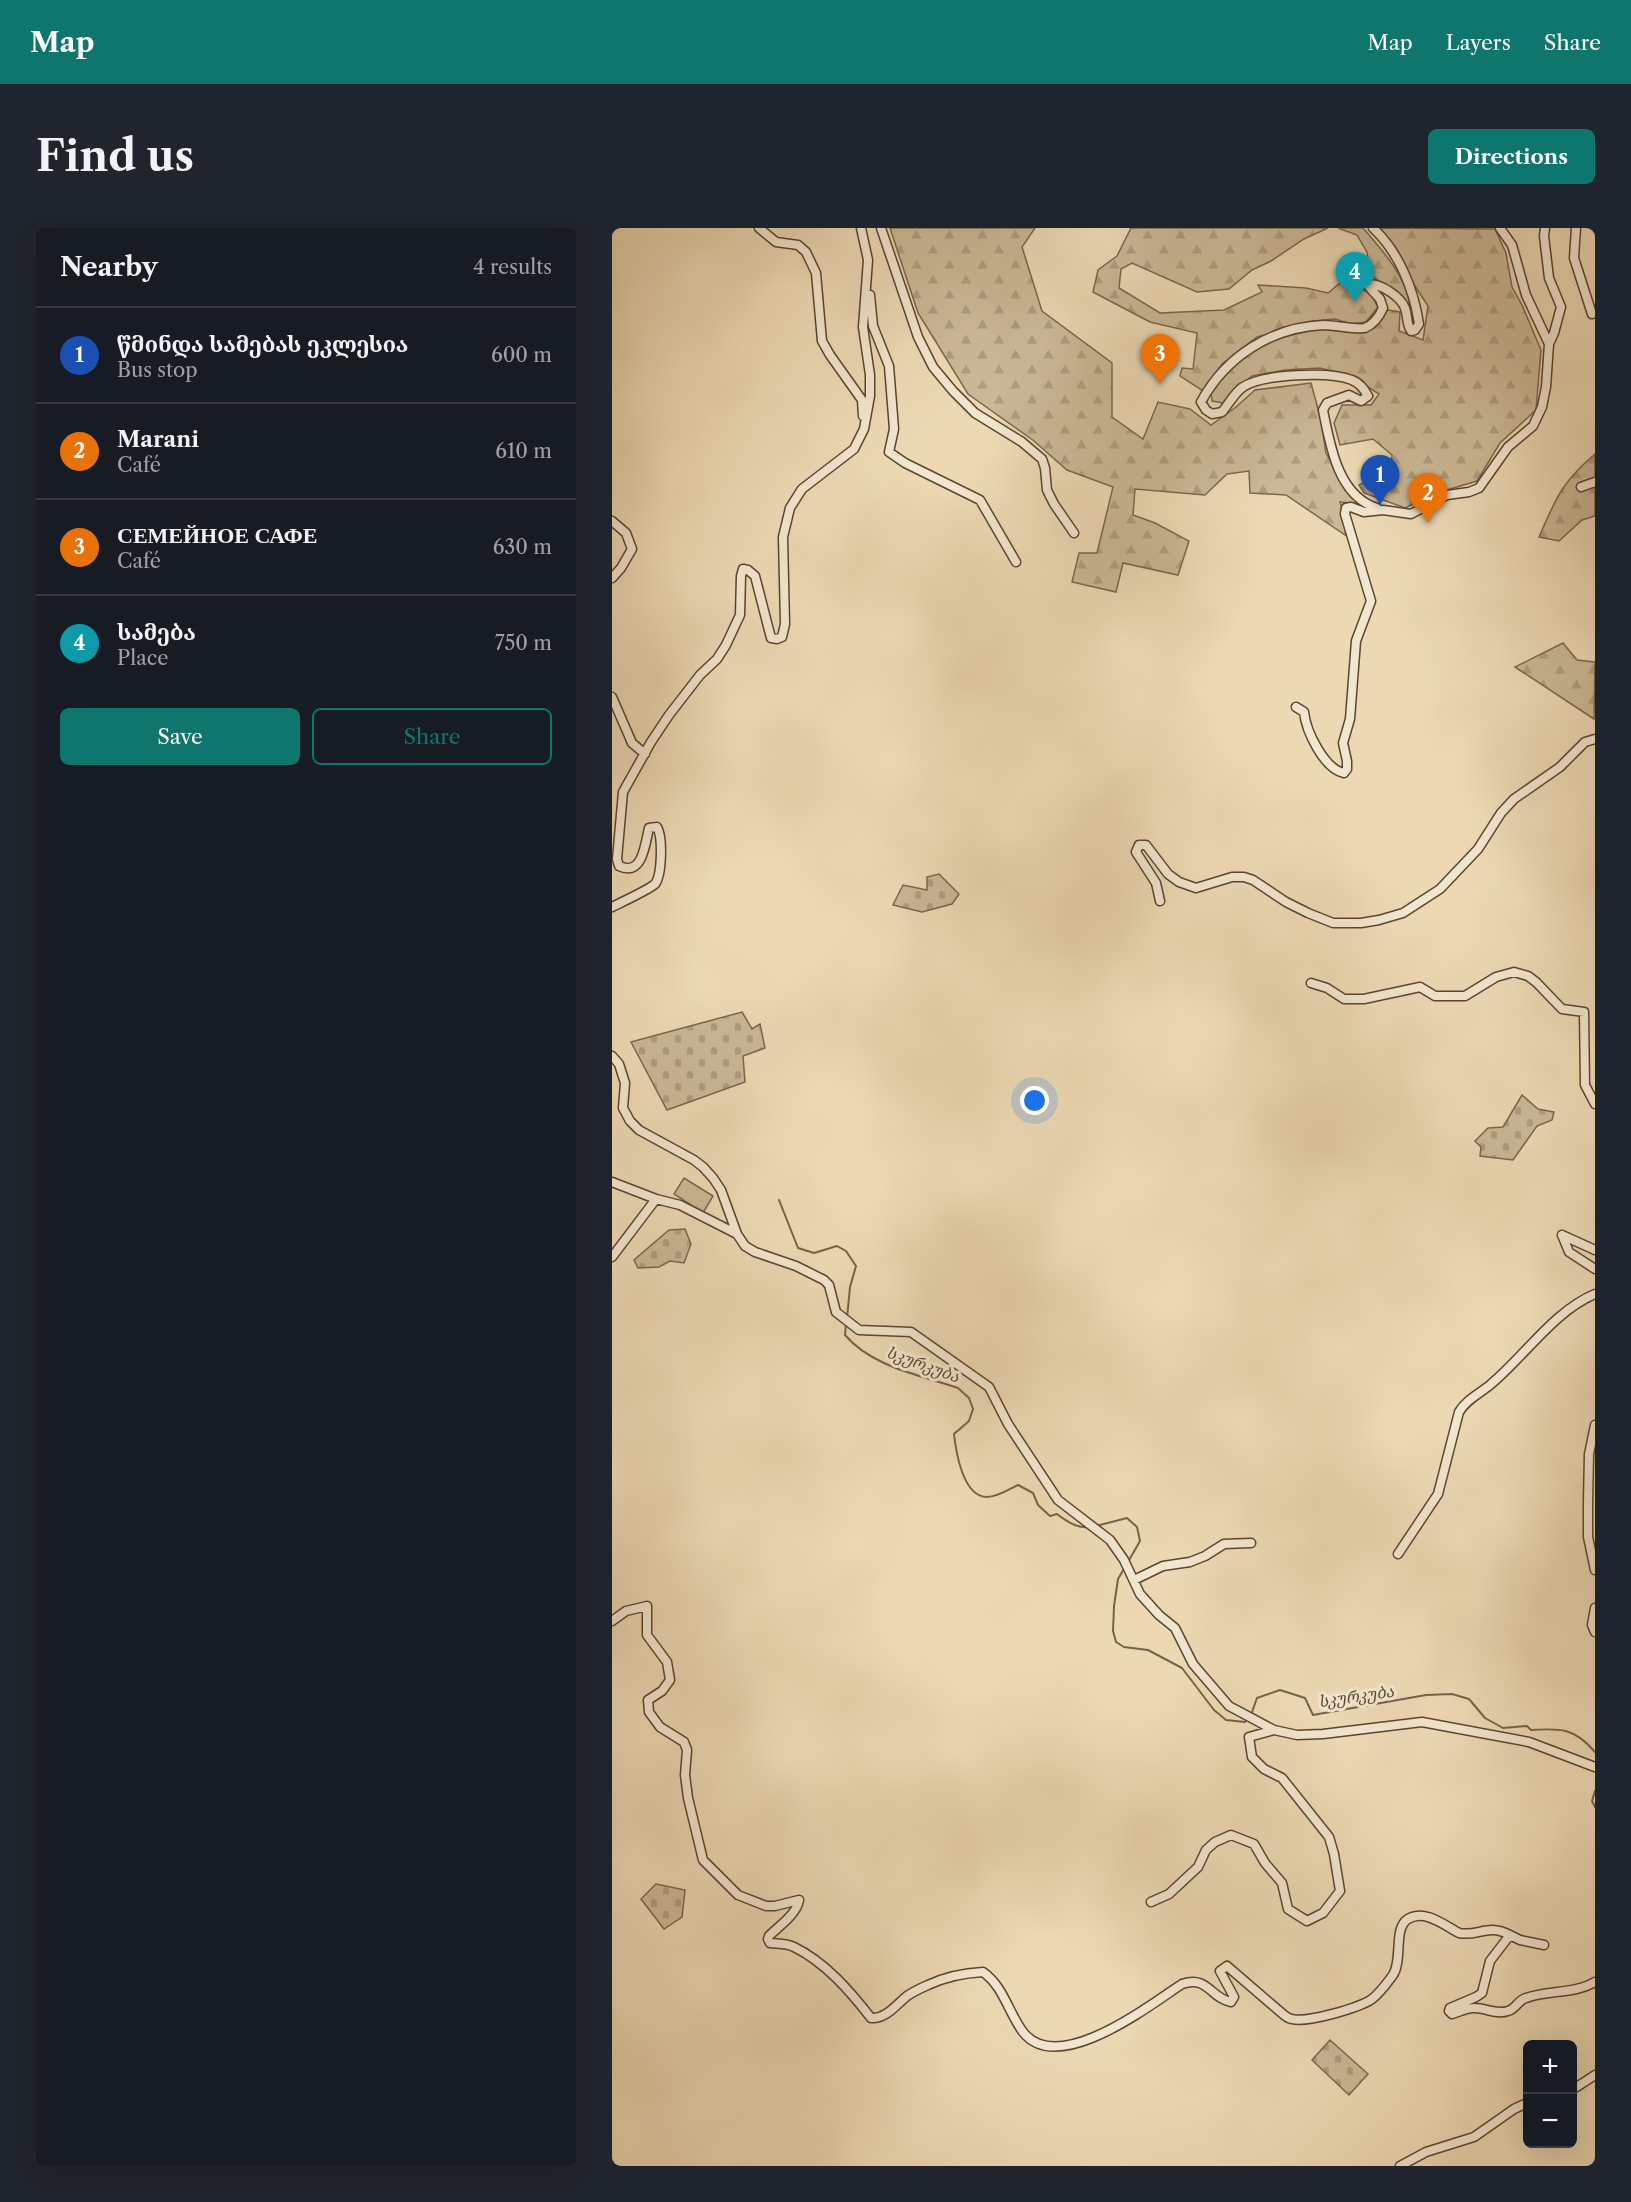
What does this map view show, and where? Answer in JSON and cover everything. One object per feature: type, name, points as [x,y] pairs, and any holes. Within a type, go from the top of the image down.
[{"type":"street","points":[[759,228],[776,242],[798,244],[812,263],[816,273],[822,341],[830,356],[862,399],[864,429]]},
{"type":"street","points":[[861,228],[868,260],[873,326],[889,366],[894,411],[894,429],[889,452],[905,463],[980,500],[1016,562]]},
{"type":"street","points":[[881,228],[918,337],[933,367],[953,392],[975,413],[1032,448],[1042,459],[1047,490],[1074,533]]},
{"type":"street","points":[[1373,228],[1388,246],[1411,287],[1419,324],[1416,330],[1411,331],[1408,327],[1405,308],[1396,296],[1371,283],[1369,287],[1380,299],[1383,308],[1373,322],[1365,328],[1338,325],[1315,326],[1268,337],[1241,353],[1208,389],[1201,402],[1212,414],[1222,412],[1243,387],[1268,379],[1324,374],[1352,380],[1364,388],[1368,396],[1361,401],[1349,395],[1327,403],[1323,411],[1335,460],[1354,494],[1366,505],[1411,514],[1447,495],[1479,488],[1508,447],[1533,426],[1542,407],[1549,344],[1561,307],[1549,278],[1545,228]]},
{"type":"street","points":[[1500,228],[1512,245],[1526,296],[1549,344]]},
{"type":"street","points":[[1576,228],[1574,258],[1592,314]]},
{"type":"street","points":[[612,906],[655,884],[659,875],[660,832],[657,827],[649,828],[641,861],[634,868],[627,869],[619,866],[617,859],[623,792],[669,715],[700,675],[717,659],[726,645],[740,615],[743,570],[748,570],[755,576],[771,638],[782,637],[785,624],[783,537],[790,507],[802,489],[854,449],[864,429],[870,396],[870,375],[863,321],[868,260]]},
{"type":"street","points":[[1581,487],[1595,482]]},
{"type":"street","points":[[1296,707],[1304,712],[1305,723],[1322,756],[1338,772],[1344,773],[1347,769],[1347,761],[1343,743],[1350,719],[1356,641],[1371,601],[1345,514],[1346,508],[1351,507],[1364,512],[1383,510]]},
{"type":"street","points":[[612,521],[626,533],[632,549],[612,578]]},
{"type":"street","points":[[612,697],[632,743],[645,754]]},
{"type":"street","points":[[1160,901],[1156,883],[1136,852],[1139,845],[1146,845],[1151,850],[1168,874],[1179,882],[1196,888],[1232,877],[1253,880],[1293,906],[1333,923],[1361,923],[1403,914],[1440,889],[1478,849],[1501,813],[1514,799],[1560,767],[1585,742],[1595,739]]},
{"type":"street","points":[[1311,984],[1327,988],[1344,999],[1364,999],[1420,987],[1435,996],[1465,996],[1496,977],[1514,972],[1528,976],[1562,1009],[1584,1012],[1586,1085],[1595,1104]]},
{"type":"street","points":[[612,1056],[619,1064],[625,1083],[623,1108],[630,1121],[639,1130],[703,1167],[720,1190],[737,1234],[745,1246],[824,1280],[831,1293],[836,1312],[859,1330],[911,1332],[989,1387],[1008,1424],[1059,1500],[1110,1539],[1124,1560],[1140,1594],[1159,1615],[1175,1628],[1193,1664],[1229,1706],[1274,1730],[1297,1735],[1422,1722],[1529,1742],[1594,1766]]},
{"type":"street","points":[[612,1182],[656,1199],[680,1205],[737,1234]]},
{"type":"street","points":[[612,1257],[656,1199]]},
{"type":"street","points":[[1595,1250],[1562,1235],[1569,1252],[1595,1269]]},
{"type":"street","points":[[1398,1554],[1438,1494],[1462,1406],[1490,1385],[1574,1305],[1595,1294]]},
{"type":"street","points":[[1595,1425],[1589,1454],[1588,1537],[1595,1570]]},
{"type":"street","points":[[1134,1580],[1163,1566],[1190,1562],[1224,1544],[1251,1543]]},
{"type":"street","points":[[612,1621],[626,1611],[647,1606],[647,1635],[667,1662],[670,1680],[662,1691],[648,1700],[649,1712],[660,1727],[684,1742],[687,1750],[685,1775],[688,1798],[703,1860],[738,1895],[766,1906],[799,1900],[793,1913],[769,1936],[770,1943],[793,1946],[809,1956],[830,1972],[871,2018],[884,2015],[908,1995],[929,1984],[961,1974],[983,1971],[998,1985],[1023,2031],[1030,2038],[1044,2044],[1069,2046],[1102,2035],[1190,1981],[1197,1981],[1205,1985],[1231,2002],[1234,1997],[1220,1971],[1227,1966],[1284,2015],[1293,2020],[1333,2014],[1362,2004],[1373,1998],[1395,1972],[1399,1956],[1400,1929],[1406,1920],[1415,1916],[1427,1916],[1465,1934],[1497,1930],[1520,1940],[1544,1945]]},
{"type":"street","points":[[1595,1608],[1592,1625],[1595,1632]]},
{"type":"street","points":[[1151,1902],[1169,1894],[1198,1866],[1206,1850],[1215,1842],[1231,1835],[1254,1844],[1265,1863],[1282,1883],[1288,1908],[1306,1921],[1323,1913],[1341,1891],[1329,1837],[1282,1778],[1264,1769],[1252,1757],[1249,1737],[1274,1730]]},
{"type":"street","points":[[1510,1935],[1490,1961],[1482,1993],[1450,2008],[1449,2011],[1452,2014],[1473,2007],[1497,2012],[1509,2011],[1521,2000],[1529,1997],[1572,1990],[1595,1982]]},
{"type":"street","points":[[1577,2087],[1595,2075]]},
{"type":"street","points":[[1400,2166],[1426,2152],[1474,2138],[1523,2105]]},
{"type":"green space","points":[[890,228],[1035,228],[1022,247],[1042,311],[1112,363],[1112,417],[1143,439],[1158,402],[1190,409],[1211,425],[1255,390],[1311,383],[1321,420],[1326,453],[1345,487],[1364,506],[1340,502],[1351,539],[1286,495],[1250,493],[1249,471],[1227,474],[1205,495],[1135,489],[1133,515],[1155,523],[1189,541],[1178,575],[1123,563],[1116,592],[1072,582],[1079,553],[1097,553],[1113,487],[1067,470],[1034,441],[968,394],[918,313]]},
{"type":"green space","points":[[1131,228],[1328,228],[1304,239],[1271,261],[1252,270],[1229,289],[1197,292],[1132,263],[1121,269],[1119,288],[1160,313],[1224,310],[1262,292],[1258,285],[1306,288],[1328,293],[1340,283],[1349,280],[1371,294],[1378,307],[1366,322],[1351,324],[1335,319],[1313,321],[1257,337],[1222,364],[1203,391],[1180,376],[1182,368],[1193,369],[1197,333],[1150,322],[1093,292],[1098,270],[1117,256]]},
{"type":"green space","points":[[1338,228],[1363,228],[1398,274],[1408,294],[1410,305],[1370,274],[1367,252],[1357,235]]},
{"type":"green space","points":[[1380,228],[1495,229],[1506,253],[1512,287],[1541,350],[1536,410],[1500,443],[1477,481],[1440,492],[1405,508],[1364,493],[1359,485],[1391,469],[1392,455],[1373,439],[1340,445],[1334,423],[1342,405],[1371,405],[1379,394],[1353,377],[1320,368],[1285,370],[1252,376],[1223,403],[1212,401],[1211,392],[1239,359],[1270,340],[1318,329],[1361,333],[1388,310],[1400,312],[1399,331],[1423,340],[1428,306],[1399,255]]},
{"type":"green space","points":[[1595,454],[1595,516],[1582,520],[1559,541],[1539,537],[1567,482]]},
{"type":"green space","points":[[1563,643],[1577,660],[1595,662],[1594,719],[1515,667]]},
{"type":"green space","points":[[939,874],[959,894],[952,904],[922,912],[893,905],[903,885],[927,890],[927,877]]},
{"type":"green space","points":[[742,1012],[752,1029],[760,1024],[765,1048],[743,1056],[745,1082],[667,1110],[631,1042]]},
{"type":"green space","points":[[1522,1095],[1538,1109],[1554,1112],[1552,1120],[1537,1126],[1513,1160],[1480,1156],[1481,1147],[1475,1141],[1488,1128],[1503,1127]]},
{"type":"green space","points":[[684,1178],[713,1196],[703,1213],[674,1194]]},
{"type":"green space","points":[[685,1229],[691,1244],[684,1263],[670,1261],[659,1267],[638,1268],[634,1260],[669,1230]]},
{"type":"green space","points":[[656,1884],[685,1890],[682,1917],[664,1929],[641,1899]]},
{"type":"green space","points":[[1330,2040],[1368,2074],[1349,2095],[1312,2060]]},
{"type":"waterway","name":"სკურკუბა","points":[[779,1200],[798,1248],[814,1253],[837,1246],[846,1251],[856,1266],[850,1287],[847,1318]]},
{"type":"waterway","name":"სკურკუბა","points":[[846,1323],[845,1335],[869,1355],[897,1369],[958,1388],[969,1398],[973,1409],[969,1421],[954,1434],[962,1472],[972,1490],[979,1495],[991,1497],[1018,1485],[1033,1493],[1038,1505],[1050,1516],[1057,1514],[1073,1524],[1090,1527]]},
{"type":"waterway","name":"სკურკუბა","points":[[1096,1526],[1127,1518],[1137,1527],[1140,1541],[1128,1562]]},
{"type":"waterway","name":"სკურკუბა","points":[[1125,1567],[1118,1579],[1114,1606],[1113,1631],[1116,1642],[1124,1647],[1148,1650],[1182,1668],[1214,1710],[1226,1720],[1245,1722],[1247,1719]]},
{"type":"waterway","name":"სკურკუბა","points":[[1251,1715],[1257,1698],[1280,1690],[1305,1698],[1313,1715],[1426,1695],[1452,1694],[1469,1699],[1485,1718],[1503,1728],[1527,1726],[1531,1730],[1566,1731],[1581,1738],[1595,1752]]},
{"type":"waterway","name":"სკურკუბა","points":[[1595,1791],[1592,1801],[1595,1807]]},
{"type":"place","name":"სამება","points":[[1355,302]]},
{"type":"place","name":"СЕМЕЙНОЕ САФЕ","points":[[1160,384]]},
{"type":"place","name":"წმინდა სამებას ეკლესია","points":[[1380,505]]},
{"type":"place","name":"Marani","points":[[1428,523]]}]
